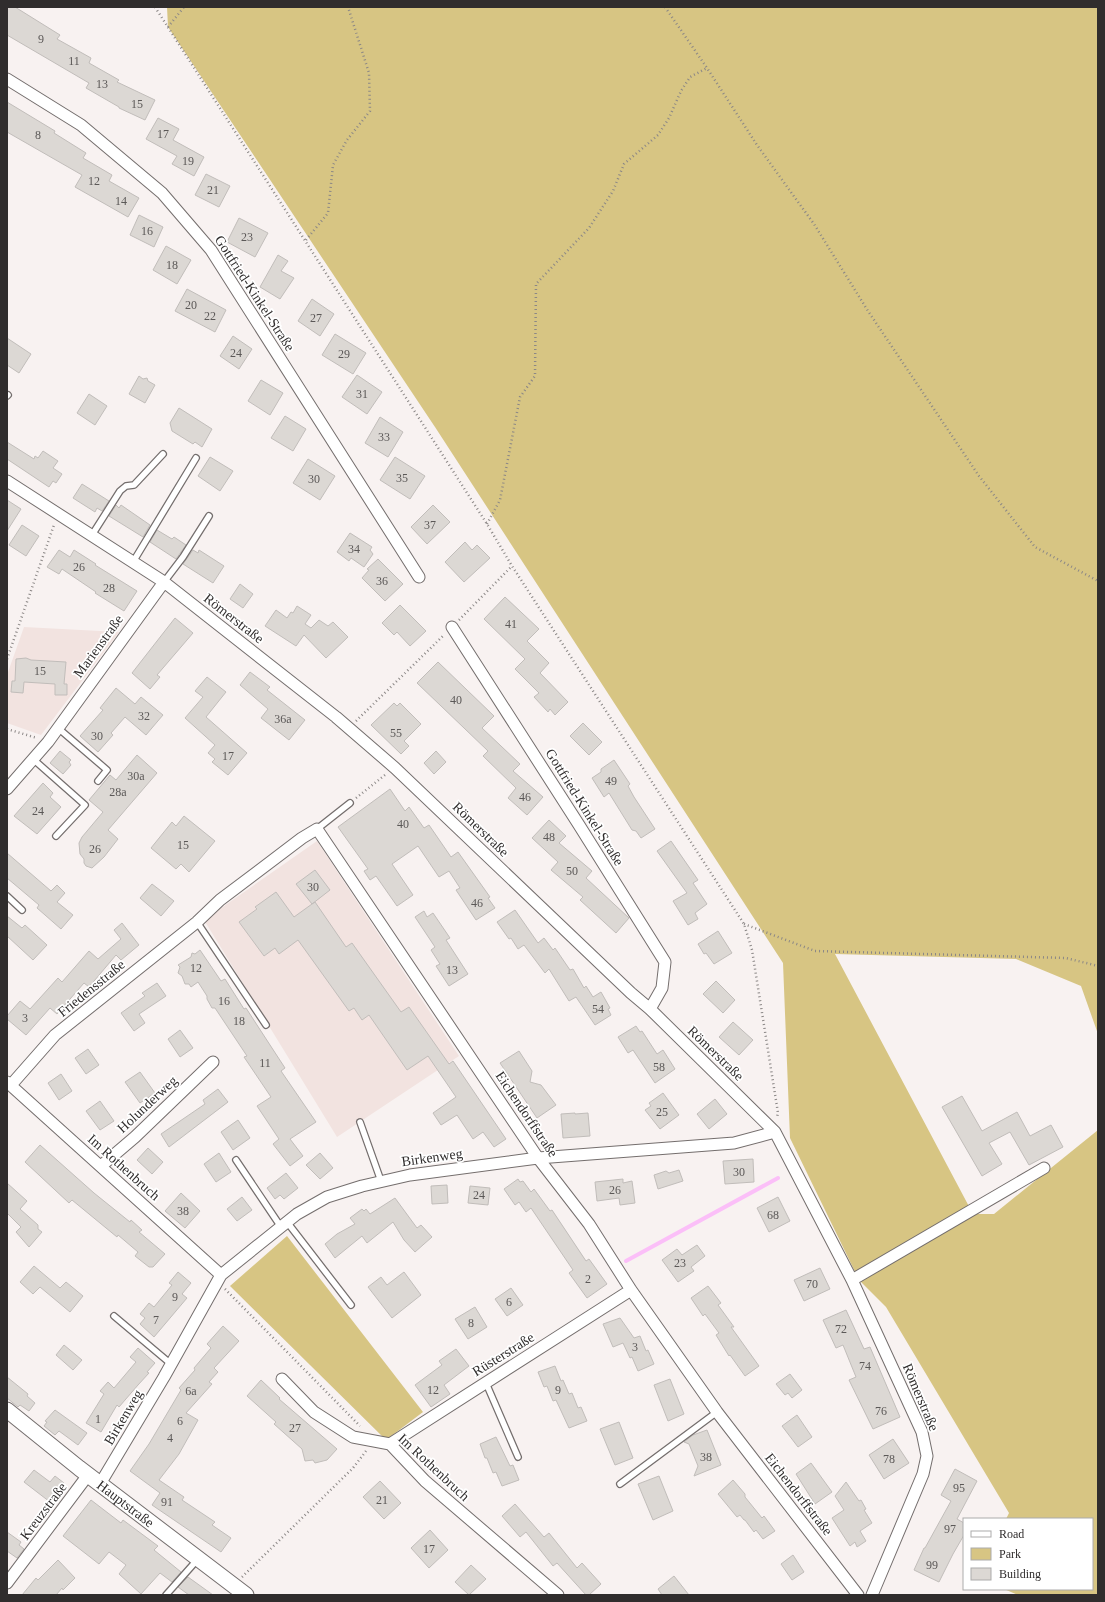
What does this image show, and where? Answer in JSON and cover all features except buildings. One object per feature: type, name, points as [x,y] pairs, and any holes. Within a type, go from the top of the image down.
[{"type":"street","name":"Gottfried-Kinkel-Straße","points":[[7,79],[81,125],[162,193],[211,250],[419,577]]},
{"type":"street","name":"Römerstraße","points":[[7,481],[164,582],[336,717],[395,768],[631,993],[650,1009],[775,1132],[852,1280],[922,1432],[927,1456],[923,1474],[872,1595]]},
{"type":"street","name":"Marienstraße","points":[[7,789],[48,742],[164,582]]},
{"type":"street","name":"Gottfried-Kinkel-Straße","points":[[452,627],[665,962],[662,988],[650,1009]]},
{"type":"street","name":"Friedensstraße","points":[[9,1083],[55,1035],[197,922],[220,900],[302,838],[317,829]]},
{"type":"street","name":"Eichendorffstraße","points":[[317,829],[538,1158],[589,1224],[631,1290],[717,1412],[858,1595]]},
{"type":"street","name":"Holunderweg","points":[[101,1166],[213,1062]]},
{"type":"street","name":"Im Rothenbruch","points":[[9,1083],[101,1166],[219,1278]]},
{"type":"street","name":"Birkenweg","points":[[94,1480],[171,1364],[219,1278],[297,1214],[327,1197],[362,1186],[410,1174],[538,1158],[734,1143],[775,1132]]},
{"type":"street","points":[[852,1280],[1044,1168]]},
{"type":"street","name":"Rüsterstraße","points":[[390,1444],[631,1290]]},
{"type":"street","name":"Im Rothenbruch","points":[[282,1379],[314,1412],[353,1437],[390,1444],[425,1481],[558,1595]]},
{"type":"street","name":"Hauptstraße","points":[[7,1410],[94,1480],[246,1595]]},
{"type":"street","name":"Kreuzstraße","points":[[7,1583],[94,1480]]},
{"type":"lane","points":[[92,535],[120,491],[126,486],[134,485],[163,454]]},
{"type":"lane","points":[[133,562],[196,458]]},
{"type":"lane","points":[[164,582],[183,557],[209,516]]},
{"type":"lane","points":[[57,728],[107,770],[98,781]]},
{"type":"lane","points":[[33,758],[85,805],[56,836]]},
{"type":"lane","points":[[317,829],[350,802]]},
{"type":"lane","points":[[7,896],[22,910]]},
{"type":"lane","points":[[197,922],[266,1025]]},
{"type":"lane","points":[[360,1122],[381,1181]]},
{"type":"lane","points":[[236,1160],[284,1224],[351,1304]]},
{"type":"lane","points":[[114,1316],[171,1364]]},
{"type":"lane","points":[[486,1383],[518,1457]]},
{"type":"lane","points":[[620,1484],[717,1412]]},
{"type":"lane","points":[[166,1595],[198,1559]]},
{"type":"path","points":[[154,7],[306,240],[487,524],[512,566],[744,924],[752,950],[778,1113],[775,1132]]},
{"type":"path","points":[[168,27],[184,7]]},
{"type":"path","points":[[306,240],[328,213],[333,166],[347,140],[370,112],[369,73],[348,7]]},
{"type":"path","points":[[665,7],[707,68],[756,146],[814,224],[868,312],[979,476],[1035,547],[1098,581]]},
{"type":"path","points":[[487,524],[500,500],[520,397],[535,376],[536,284],[589,228],[613,192],[624,164],[658,135],[670,118],[681,91],[690,77],[707,68]]},
{"type":"path","points":[[7,659],[58,513]]},
{"type":"path","points":[[452,627],[512,566]]},
{"type":"path","points":[[356,721],[436,643]]},
{"type":"path","points":[[7,729],[48,742]]},
{"type":"path","points":[[350,802],[381,779]]},
{"type":"path","points":[[744,924],[815,951],[1066,958],[1098,966]]},
{"type":"path","points":[[219,1278],[374,1440],[353,1468],[233,1585]]},
{"type":"shaded area","points":[[24,627],[119,632],[41,735],[7,723],[7,675]]},
{"type":"shaded area","points":[[317,841],[459,1056],[337,1137],[204,920]]},
{"type":"green space","points":[[167,7],[1098,7],[1098,1034],[1081,986],[1016,959],[835,954],[973,1214],[994,1214],[1098,1130],[1098,1595],[1018,1595],[1006,1590],[1093,1590],[1093,1518],[1006,1518],[1009,1513],[886,1307],[859,1280],[790,1138],[783,963],[435,427],[168,27]]},
{"type":"green space","points":[[287,1236],[423,1412],[386,1440],[230,1286]]},
{"type":"waterway","points":[[626,1261],[778,1178]]}]
